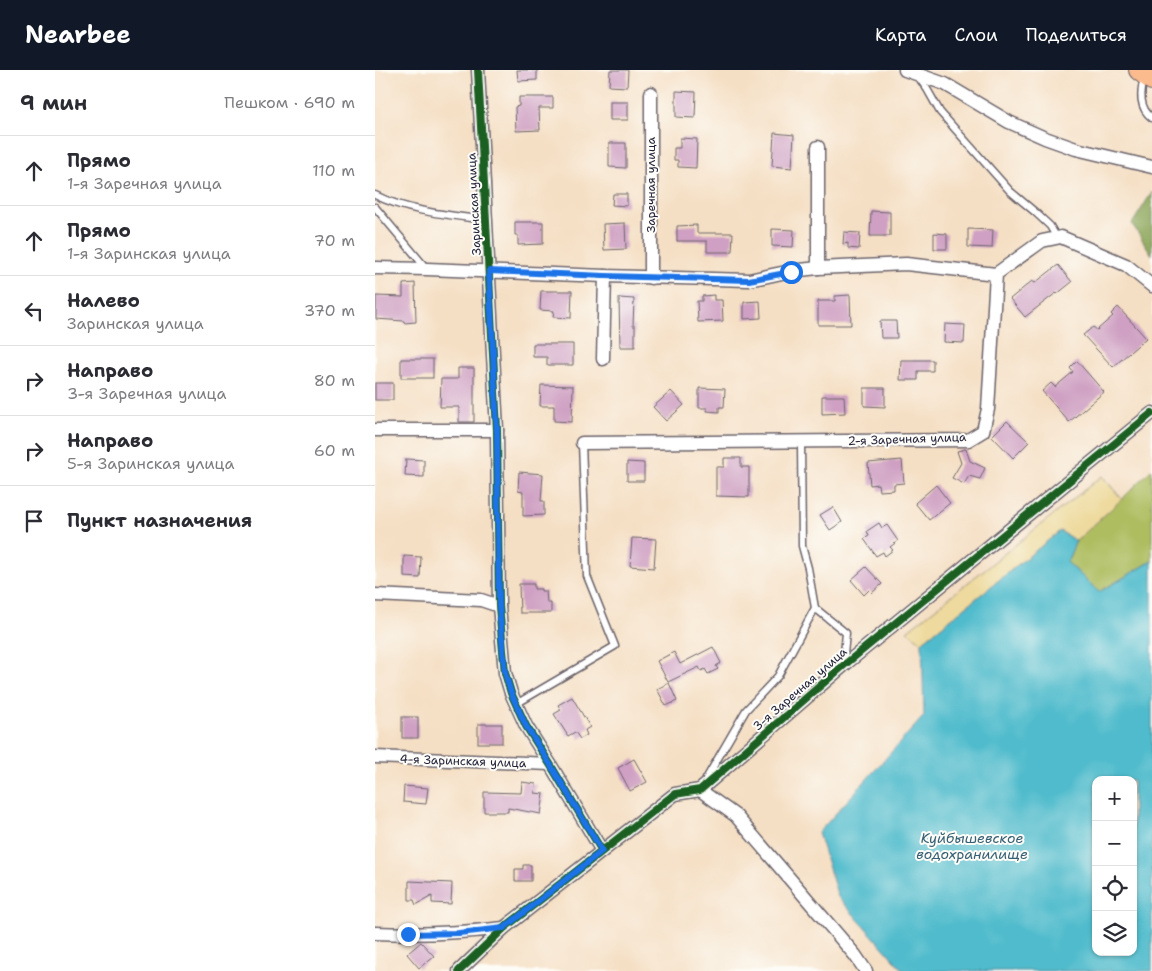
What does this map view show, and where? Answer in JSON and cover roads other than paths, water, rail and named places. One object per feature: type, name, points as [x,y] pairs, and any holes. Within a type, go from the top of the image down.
[{"type":"street","name":"Заринская улица","points":[[478,70],[497,430],[499,606],[505,673],[511,693],[526,726],[602,851]]},
{"type":"street","points":[[911,72],[945,84],[1009,122],[1045,138],[1076,150],[1152,167]]},
{"type":"street","name":"Заречная улица","points":[[651,92],[651,278]]},
{"type":"street","points":[[818,147],[818,268]]},
{"type":"street","points":[[375,268],[749,280],[818,268],[905,264],[996,274],[1042,241],[1061,237],[1126,265],[1152,286]]},
{"type":"street","name":"2-я Заречная улица","points":[[582,443],[968,440],[983,431],[988,409],[996,274]]},
{"type":"street","points":[[603,359],[605,276]]},
{"type":"street","name":"3-я Заречная улица","points":[[700,790],[843,666],[1152,413]]},
{"type":"street","points":[[375,430],[497,430]]},
{"type":"street","points":[[375,595],[481,600],[499,606]]},
{"type":"street","name":"4-я Заринская улица","points":[[375,757],[550,764]]},
{"type":"street","points":[[459,971],[504,928],[675,794],[700,790],[736,816],[855,955],[866,971]]},
{"type":"street","points":[[375,933],[459,933],[504,928]]},
{"type":"lane","points":[[911,72],[927,89],[940,112],[1010,191],[1035,212],[1049,226],[1057,238]]},
{"type":"lane","points":[[1145,75],[1141,98],[1143,110],[1152,118]]},
{"type":"lane","points":[[375,195],[387,201],[434,214],[486,220]]},
{"type":"lane","points":[[375,206],[427,269]]},
{"type":"lane","points":[[700,790],[746,710],[779,676],[815,608],[802,546],[801,442]]},
{"type":"lane","points":[[516,704],[615,646],[587,576],[582,443]]},
{"type":"lane","points":[[815,608],[845,633],[843,666]]},
{"type":"water","name":"Куйбышевское водохранилище","points":[[1060,531],[1076,541],[1067,562],[1099,592],[1152,561],[1152,971],[904,971],[838,897],[818,833],[924,716],[922,642]]}]
